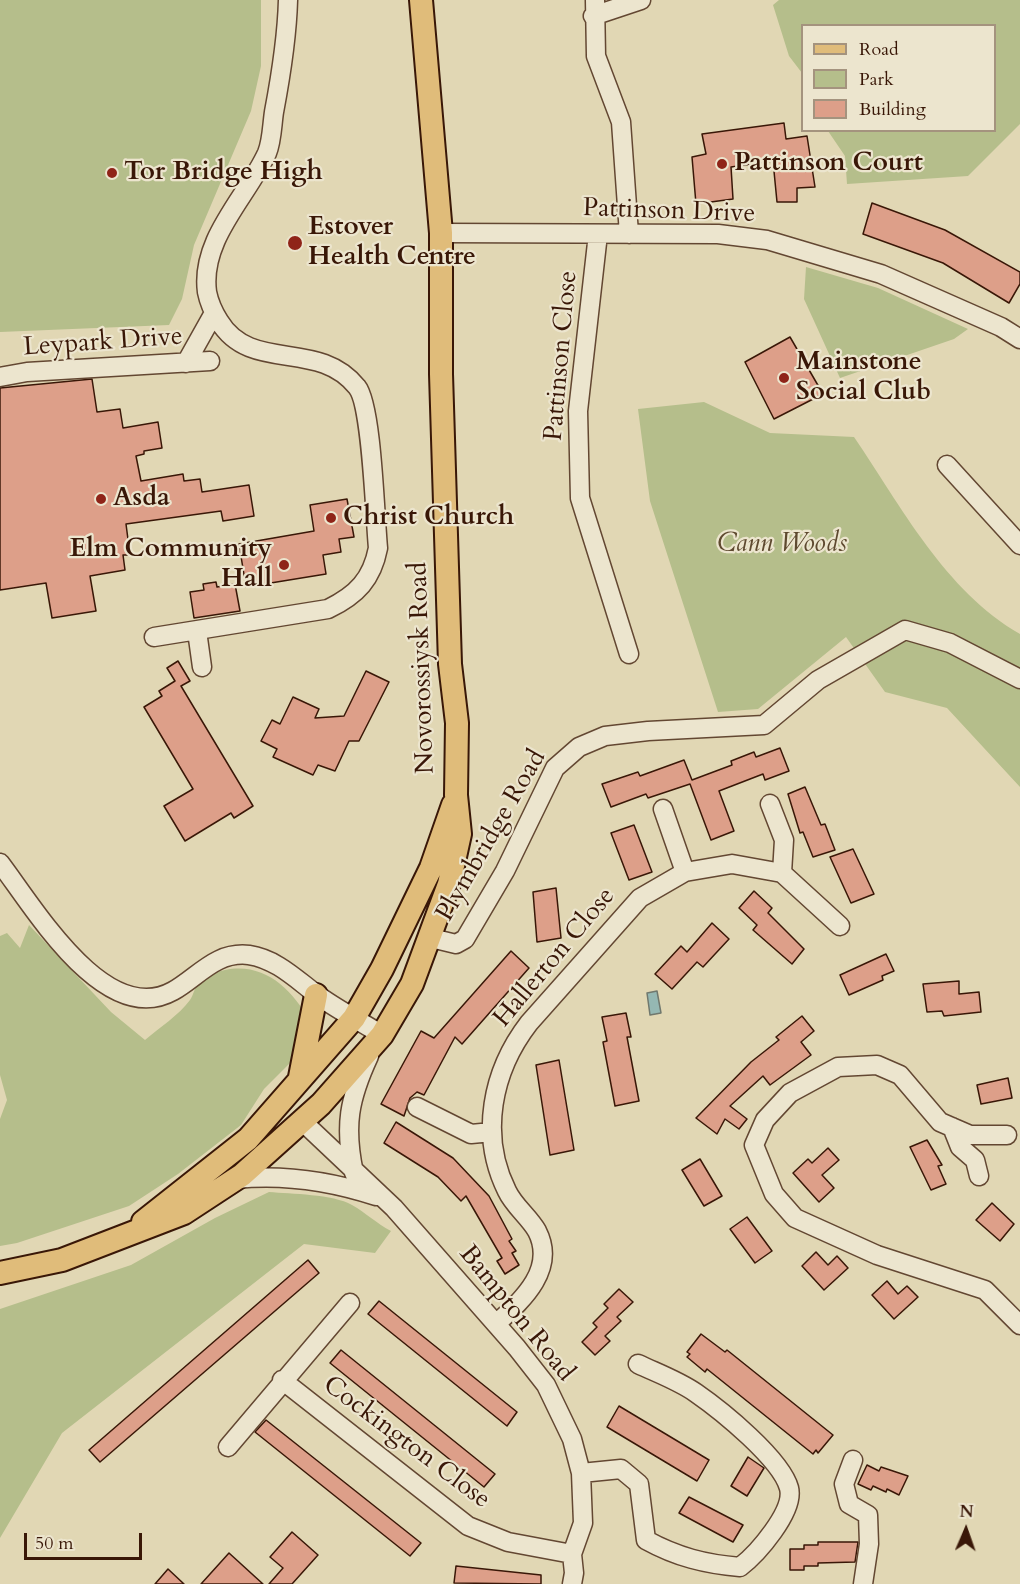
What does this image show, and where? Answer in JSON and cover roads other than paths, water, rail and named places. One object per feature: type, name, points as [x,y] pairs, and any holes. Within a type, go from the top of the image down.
[{"type":"main road","name":"Novorossiysk Road","points":[[0,1273],[62,1260],[132,1231],[184,1213],[236,1179],[303,1122],[379,1038],[412,984],[449,884],[460,834],[456,795],[457,723],[450,664],[441,374],[441,232],[421,0]]},
{"type":"main road","name":"Novorossiysk Road","points":[[132,1231],[248,1139],[283,1102],[354,1018],[382,969],[431,868],[456,795]]},
{"type":"main road","points":[[298,1084],[316,995]]},
{"type":"main road","points":[[283,1102],[303,1122]]},
{"type":"street","points":[[154,637],[328,609],[354,594],[367,581],[375,565],[378,548],[369,440],[358,388],[341,372],[324,362],[250,349],[226,333],[214,313],[207,294],[207,276],[211,256],[231,210],[267,152],[287,38],[288,0]]},
{"type":"street","points":[[629,234],[621,122],[596,56],[594,8],[641,0]]},
{"type":"street","name":"Pattinson Drive","points":[[441,232],[718,234],[774,242],[881,274],[1002,327],[1020,339]]},
{"type":"street","name":"Pattinson Close","points":[[598,234],[578,411],[580,498],[629,654]]},
{"type":"street","points":[[186,363],[214,313]]},
{"type":"street","name":"Leypark Drive","points":[[0,377],[27,372],[210,361]]},
{"type":"street","points":[[947,465],[1020,545]]},
{"type":"street","name":"Plymbridge Road","points":[[430,938],[456,944],[465,939],[505,871],[555,768],[579,747],[605,736],[764,725],[818,680],[905,630],[950,643],[1020,679]]},
{"type":"street","points":[[197,631],[202,667]]},
{"type":"street","points":[[770,804],[784,840],[782,873],[840,926]]},
{"type":"street","points":[[663,809],[685,872]]},
{"type":"street","points":[[0,863],[55,936],[89,974],[113,990],[135,996],[152,997],[171,992],[213,962],[248,955],[266,960],[284,970],[379,1038],[352,1098],[347,1126],[354,1173]]},
{"type":"street","name":"Hallerton Close","points":[[496,1324],[524,1298],[535,1283],[540,1269],[542,1249],[537,1232],[507,1192],[494,1151],[492,1132],[494,1091],[516,1040],[640,898],[685,872],[732,864],[782,873]]},
{"type":"street","points":[[1007,1135],[970,1135],[940,1122],[900,1075],[877,1065],[838,1067],[790,1093],[765,1120],[754,1145],[774,1194],[795,1218],[878,1255],[985,1290],[1020,1325]]},
{"type":"street","points":[[417,1107],[471,1134],[492,1132]]},
{"type":"street","name":"Bampton Road","points":[[303,1122],[383,1199],[496,1324],[546,1385],[572,1439],[581,1473],[583,1524],[572,1554],[574,1573],[572,1584]]},
{"type":"street","points":[[952,1127],[960,1147],[975,1160],[980,1176]]},
{"type":"street","points":[[236,1179],[264,1176],[318,1180],[383,1199]]},
{"type":"street","name":"Cockington Close","points":[[228,1447],[282,1380],[350,1303]]},
{"type":"street","points":[[581,1473],[621,1469],[639,1484],[646,1540],[670,1553],[703,1564],[740,1567],[756,1555],[780,1522],[790,1490],[782,1472],[770,1456],[696,1393],[638,1364]]},
{"type":"street","name":"Cockington Close","points":[[282,1380],[468,1526],[508,1542],[572,1554]]},
{"type":"street","points":[[853,1460],[844,1484],[849,1504],[868,1515],[869,1544],[863,1584]]},
{"type":"water","points":[[657,991],[661,1013],[650,1015],[647,993]]},
{"type":"place","name":"Pattinson Court","points":[[722,164]]},
{"type":"place","name":"Tor Bridge High","points":[[112,173]]},
{"type":"place","name":"Estover Health Centre","points":[[295,243]]},
{"type":"place","name":"Mainstone Social Club","points":[[784,378]]},
{"type":"place","name":"Asda","points":[[101,499]]},
{"type":"place","name":"Christ Church","points":[[331,518]]},
{"type":"place","name":"Elm Community Hall","points":[[284,565]]},
{"type":"park label","name":"Cann Woods","points":[[782,545]]}]
